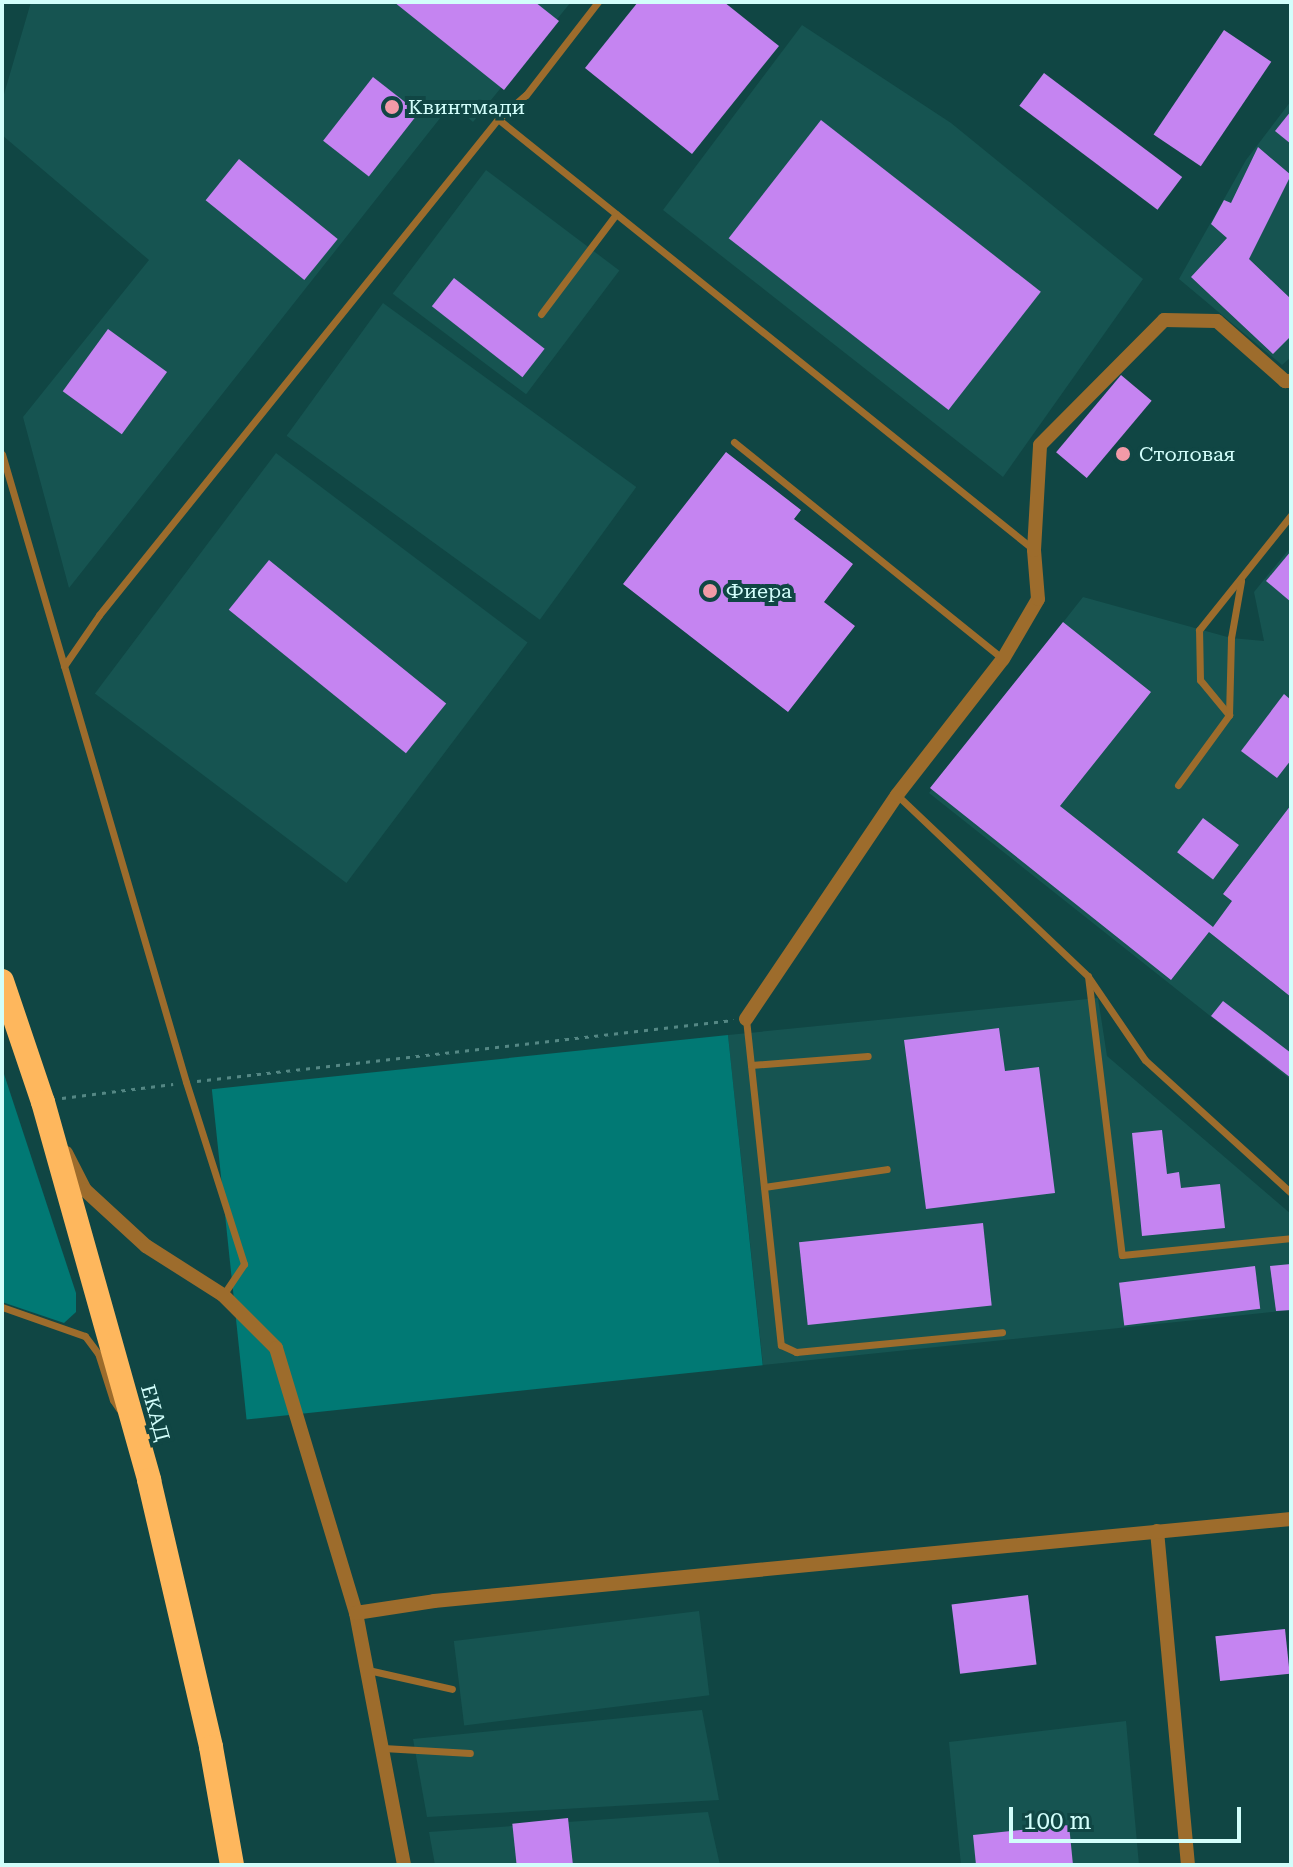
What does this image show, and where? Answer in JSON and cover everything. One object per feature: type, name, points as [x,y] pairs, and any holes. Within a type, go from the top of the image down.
[{"type":"highway","name":"ЕКАД","points":[[2,981],[44,1108],[135,1428],[211,1747],[232,1865]]},
{"type":"street","points":[[746,1019],[897,795],[1003,659],[1038,599],[1034,550],[1040,445],[1164,320],[1217,321],[1285,381],[1291,381]]},
{"type":"street","points":[[44,1108],[85,1190],[146,1246],[223,1295],[276,1348],[356,1613],[404,1865]]},
{"type":"street","points":[[356,1613],[434,1601],[1291,1519]]},
{"type":"street","points":[[1157,1531],[1188,1865]]},
{"type":"lane","points":[[64,666],[99,615],[498,119],[526,95],[598,2]]},
{"type":"lane","points":[[498,119],[1034,550]]},
{"type":"lane","points":[[541,314],[616,214]]},
{"type":"lane","points":[[734,442],[1003,659]]},
{"type":"lane","points":[[2,454],[186,1082],[244,1264],[223,1295]]},
{"type":"lane","points":[[1229,715],[1200,680],[1199,630],[1291,515]]},
{"type":"lane","points":[[1178,785],[1229,715],[1231,638],[1241,576]]},
{"type":"lane","points":[[897,795],[1088,976],[1106,997],[1145,1060],[1291,1193]]},
{"type":"lane","points":[[1088,976],[1122,1255],[1291,1238]]},
{"type":"lane","points":[[746,1019],[781,1345],[796,1352],[1002,1332]]},
{"type":"lane","points":[[751,1065],[868,1056]]},
{"type":"lane","points":[[764,1187],[887,1169]]},
{"type":"lane","points":[[2,1307],[85,1336],[91,1341],[113,1400],[135,1428]]},
{"type":"lane","points":[[367,1670],[452,1689]]},
{"type":"lane","points":[[383,1748],[470,1753]]},
{"type":"path","points":[[44,1108],[101,1092],[746,1019]]},
{"type":"shaded area","points":[[31,2],[571,2],[473,122],[452,103],[69,588],[23,417],[149,260],[2,135],[2,101]]},
{"type":"shaded area","points":[[802,25],[951,123],[1143,279],[1003,477],[663,210]]},
{"type":"shaded area","points":[[1291,101],[1291,357],[1282,365],[1179,279],[1246,160]]},
{"type":"shaded area","points":[[486,170],[619,271],[526,394],[393,294]]},
{"type":"shaded area","points":[[383,303],[636,487],[540,620],[287,436]]},
{"type":"shaded area","points":[[276,453],[528,643],[346,883],[95,693]]},
{"type":"shaded area","points":[[1291,547],[1291,1080],[929,793],[1083,597],[1231,638],[1264,641],[1254,592]]},
{"type":"shaded area","points":[[1098,998],[1107,1056],[1291,1214],[1291,1310],[763,1365],[728,1035]]},
{"type":"shaded area","points":[[728,1035],[763,1365],[247,1419],[212,1089]]},
{"type":"shaded area","points":[[2,1068],[76,1293],[76,1312],[64,1323],[2,1302]]},
{"type":"shaded area","points":[[699,1611],[709,1695],[464,1725],[454,1641]]},
{"type":"shaded area","points":[[702,1710],[719,1800],[427,1817],[413,1739]]},
{"type":"shaded area","points":[[1126,1721],[1139,1865],[961,1865],[949,1742]]},
{"type":"shaded area","points":[[708,1812],[720,1865],[435,1865],[429,1832]]},
{"type":"building","points":[[394,2],[535,2],[559,21],[504,90]]},
{"type":"building","points":[[638,2],[724,2],[779,46],[692,154],[585,68]]},
{"type":"building","points":[[1224,30],[1271,62],[1201,166],[1154,134]]},
{"type":"building","points":[[1044,73],[1182,177],[1157,210],[1019,106]]},
{"type":"building","points":[[373,77],[419,113],[369,177],[323,141]]},
{"type":"building","points":[[1291,111],[1291,144],[1275,131]]},
{"type":"building","points":[[821,120],[1041,292],[949,410],[729,238]]},
{"type":"building","points":[[1258,147],[1291,175],[1249,259],[1291,299],[1291,336],[1273,354],[1191,277],[1227,238],[1211,224],[1224,200],[1231,203]]},
{"type":"building","points":[[239,159],[338,239],[304,280],[206,200]]},
{"type":"building","points":[[454,278],[545,349],[522,377],[432,306]]},
{"type":"building","points":[[108,329],[167,372],[122,434],[63,391]]},
{"type":"building","points":[[1121,375],[1152,401],[1087,478],[1056,452]]},
{"type":"building","points":[[726,452],[801,510],[794,519],[853,564],[824,602],[855,626],[788,712],[623,584]]},
{"type":"building","points":[[1291,551],[1291,602],[1266,581]]},
{"type":"building","points":[[269,560],[446,703],[406,753],[229,610]]},
{"type":"building","points":[[1063,622],[1151,692],[1060,806],[1213,927],[1232,901],[1223,894],[1291,805],[1291,997],[1209,932],[1171,980],[930,788]]},
{"type":"building","points":[[1284,694],[1291,700],[1291,760],[1277,778],[1241,751]]},
{"type":"building","points":[[1203,818],[1239,845],[1213,879],[1177,852]]},
{"type":"building","points":[[1223,1001],[1291,1053],[1291,1078],[1211,1016]]},
{"type":"building","points":[[999,1028],[1005,1071],[1039,1067],[1055,1193],[926,1209],[904,1040]]},
{"type":"building","points":[[1162,1130],[1167,1174],[1179,1172],[1181,1188],[1220,1184],[1225,1228],[1142,1236],[1132,1133]]},
{"type":"building","points":[[983,1223],[992,1306],[808,1325],[799,1242]]},
{"type":"building","points":[[1291,1264],[1291,1310],[1276,1311],[1270,1266]]},
{"type":"building","points":[[1255,1266],[1260,1309],[1124,1325],[1119,1283]]},
{"type":"building","points":[[1028,1595],[1037,1664],[960,1674],[952,1604]]},
{"type":"building","points":[[1285,1629],[1290,1674],[1220,1681],[1215,1636]]},
{"type":"building","points":[[568,1818],[573,1865],[517,1865],[512,1824]]},
{"type":"building","points":[[1069,1825],[1073,1865],[976,1865],[973,1835]]},
{"type":"place","name":"Квинтмади","points":[[392,107]]},
{"type":"place","name":"Столовая","points":[[1123,454]]},
{"type":"place","name":"Фиера","points":[[710,591]]}]
